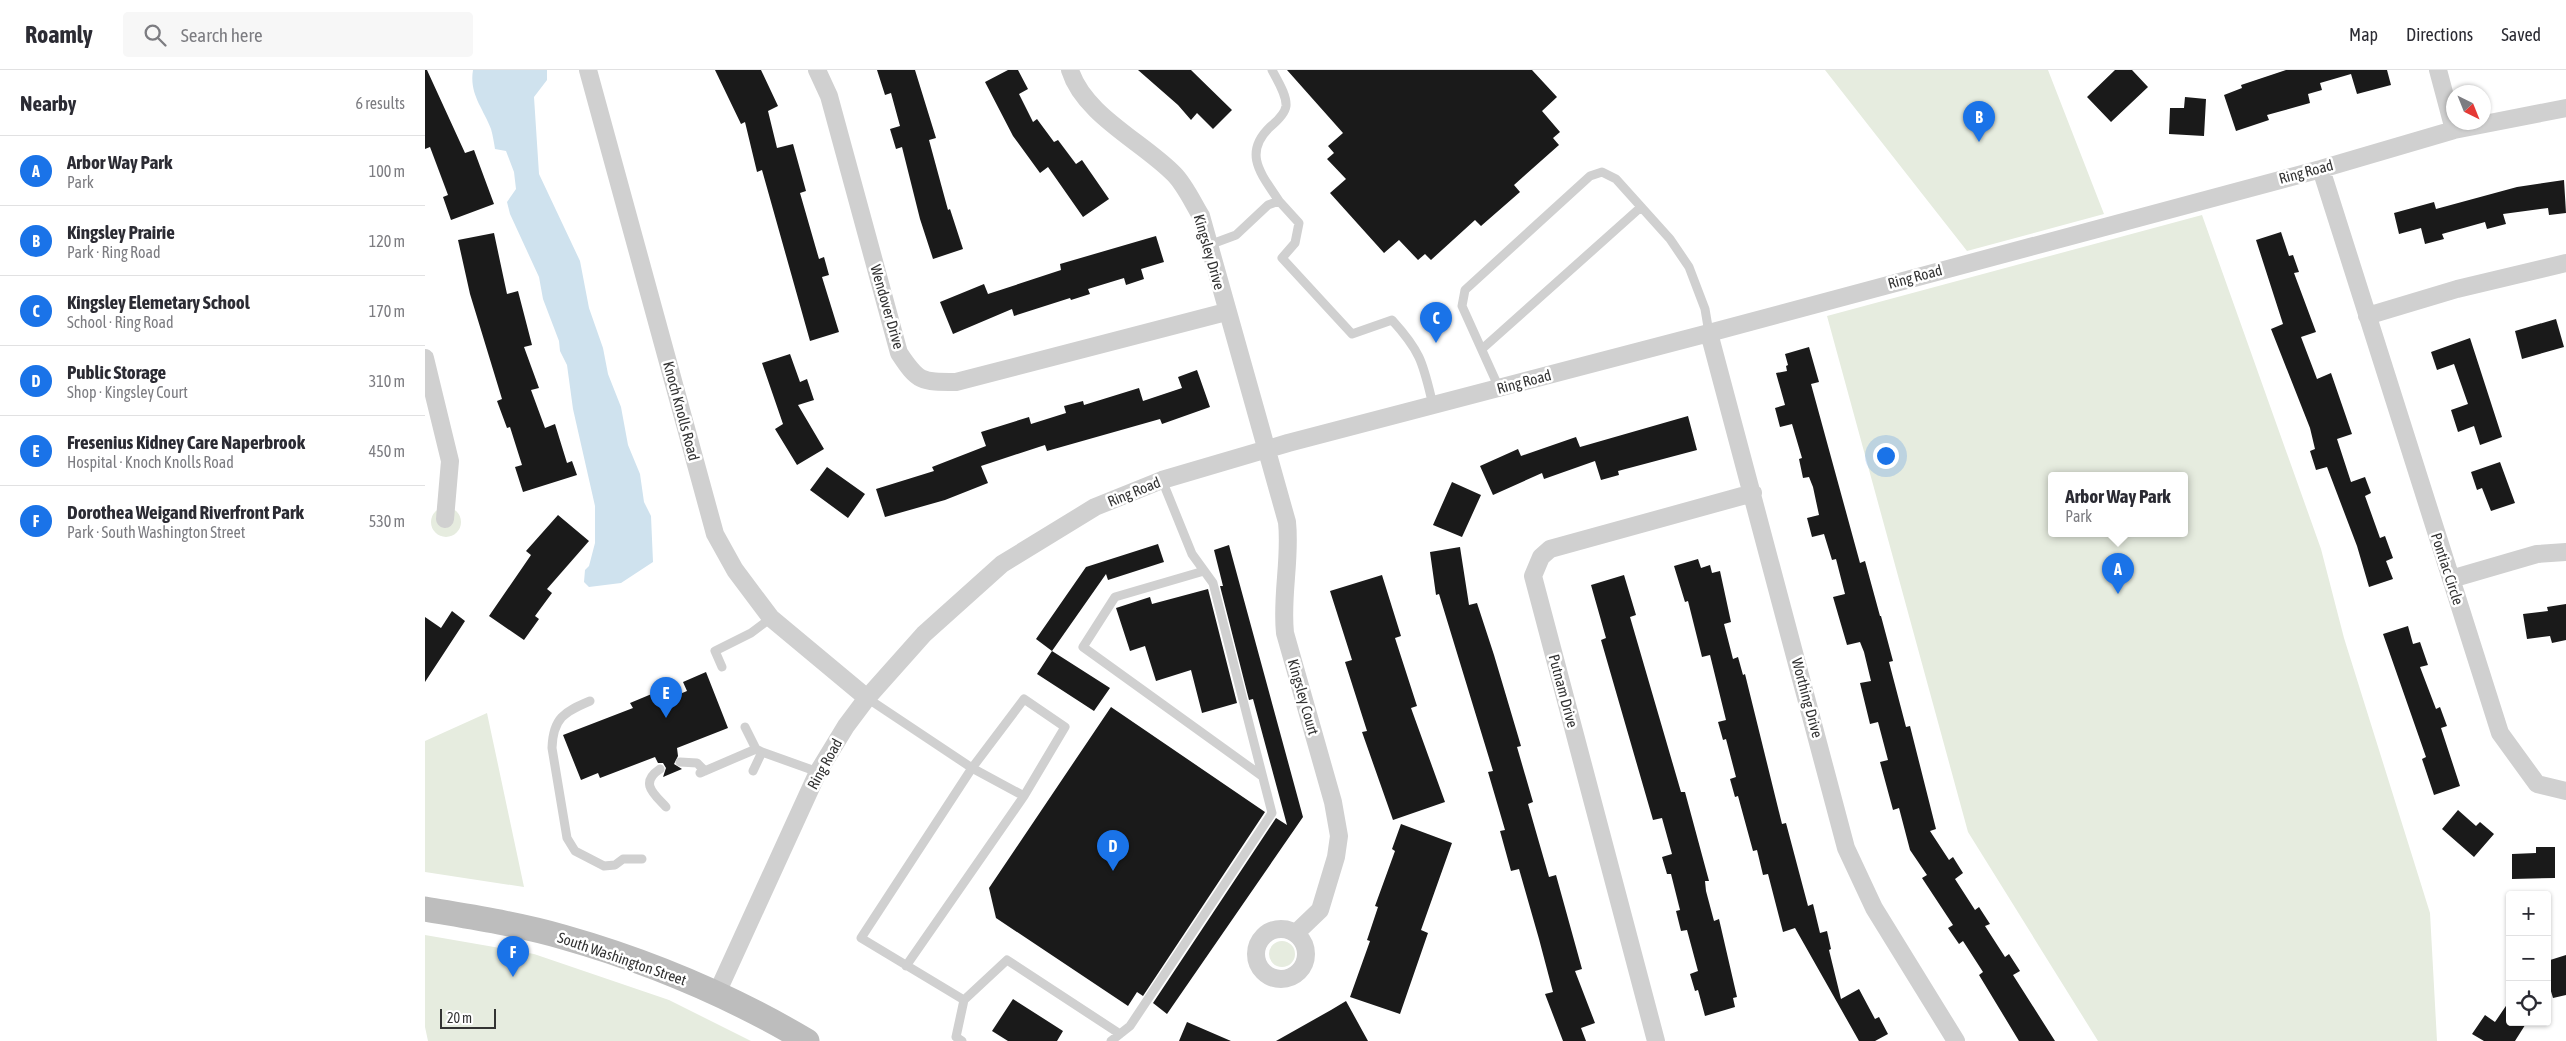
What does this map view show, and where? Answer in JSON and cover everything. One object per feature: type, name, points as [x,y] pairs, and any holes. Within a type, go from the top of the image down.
[{"type":"main road","name":"South Washington Street","points":[[425,909],[495,921],[562,937],[610,952],[717,992],[807,1041]]},
{"type":"street","name":"Knoch Knolls Road","points":[[588,70],[715,534],[735,570],[771,618],[867,698]]},
{"type":"street","name":"Wendover Drive","points":[[817,70],[829,96],[899,353],[914,375],[930,382],[956,382],[1226,312]]},
{"type":"street","name":"Kingsley Drive","points":[[1070,70],[1073,78],[1093,106],[1175,175],[1201,216],[1226,312],[1267,449]]},
{"type":"street","points":[[2438,70],[2446,100]]},
{"type":"street","name":"Ring Road","points":[[2491,123],[2566,108]]},
{"type":"street","name":"Ring Road","points":[[717,992],[818,772],[846,726],[867,698],[924,634],[1002,564],[1095,507],[1163,480],[1267,449],[1709,334],[2321,169],[2454,130]]},
{"type":"street","name":"Pontiac Circle","points":[[2321,169],[2500,733],[2537,784],[2566,790]]},
{"type":"street","points":[[2367,316],[2457,289],[2566,264]]},
{"type":"street","name":"Worthing Drive","points":[[1709,334],[1753,493],[1846,848],[1874,908],[1956,1041]]},
{"type":"street","points":[[425,358],[450,461],[445,519]]},
{"type":"street","name":"Kingsley Court","points":[[1267,449],[1288,535],[1289,559],[1283,612],[1285,633],[1333,802],[1339,836],[1336,857],[1321,910],[1296,933]]},
{"type":"street","name":"Putnam Drive","points":[[1656,1041],[1533,576],[1541,557],[1550,549],[1753,493]]},
{"type":"street","points":[[2451,579],[2537,554],[2566,552]]},
{"type":"lane","points":[[1272,70],[1286,105],[1282,114],[1265,132],[1255,154],[1256,163],[1279,201],[1299,223],[1295,243],[1282,258],[1352,334],[1392,320],[1410,340],[1422,360],[1433,406]]},
{"type":"lane","points":[[1499,388],[1462,306],[1465,290],[1590,176],[1602,172],[1616,179],[1670,240],[1689,267],[1705,309],[1709,334]]},
{"type":"lane","points":[[1209,245],[1236,235],[1268,205],[1279,201]]},
{"type":"lane","points":[[1482,349],[1641,207]]},
{"type":"lane","points":[[1111,1041],[1130,1026],[1272,813],[1213,583],[1192,554],[1163,480]]},
{"type":"lane","points":[[1204,571],[1115,597],[1083,647],[1262,776]]},
{"type":"lane","points":[[722,668],[715,651],[751,633],[771,618]]},
{"type":"lane","points":[[867,698],[972,768],[1024,796]]},
{"type":"lane","points":[[906,966],[1024,796],[1065,727],[1024,699],[972,768],[861,938],[906,966],[964,1000]]},
{"type":"lane","points":[[590,701],[570,710],[557,722],[553,734],[552,748],[567,838],[575,851],[604,866],[615,866],[623,859],[642,859]]},
{"type":"lane","points":[[745,727],[759,750],[818,772]]},
{"type":"lane","points":[[753,771],[759,750]]},
{"type":"lane","points":[[680,762],[697,763],[703,772],[759,750]]},
{"type":"lane","points":[[660,769],[653,774],[649,783],[650,790],[666,807]]},
{"type":"lane","points":[[962,1041],[956,1037],[964,1000],[1007,960],[1120,1034]]},
{"type":"shaded area","points":[[1825,70],[2048,70],[2104,214],[1967,251]]},
{"type":"shaded area","points":[[2202,215],[2321,549],[2344,638],[2430,913],[2437,1041],[2098,1041],[1968,832],[1827,316]]},
{"type":"shaded area","points":[[446,507],[457,511],[461,522],[457,533],[446,537],[435,533],[431,522],[435,511]]},
{"type":"shaded area","points":[[487,713],[524,887],[425,872],[425,741]]},
{"type":"shaded area","points":[[425,935],[534,954],[669,1000],[751,1041],[428,1041],[425,1027]]},
{"type":"shaded area","points":[[1282,941],[1291,945],[1295,954],[1291,963],[1282,967],[1273,963],[1269,954],[1273,945]]},
{"type":"water","points":[[473,70],[547,70],[547,80],[534,97],[539,174],[580,261],[589,308],[603,348],[608,374],[621,407],[628,445],[640,474],[644,502],[651,516],[653,562],[621,583],[589,587],[584,582],[585,570],[589,566],[595,543],[595,506],[573,409],[567,365],[560,351],[559,341],[543,299],[539,277],[510,214],[507,202],[516,189],[514,172],[506,151],[495,149],[491,129],[475,94],[472,79]]},
{"type":"building","points":[[425,70],[427,70],[465,153],[474,150],[494,204],[451,220],[443,197],[448,195],[430,147],[425,149]]},
{"type":"building","points":[[715,70],[761,70],[778,106],[768,111],[777,148],[793,144],[806,191],[800,193],[819,259],[824,257],[829,275],[822,277],[839,332],[810,341],[762,170],[757,172],[745,122],[741,124]]},
{"type":"building","points":[[877,70],[915,70],[936,138],[929,140],[948,210],[950,209],[963,249],[933,259],[920,219],[902,147],[896,149],[890,129],[900,126],[891,93],[885,95]]},
{"type":"building","points":[[1008,70],[1018,70],[1028,89],[1019,94],[1033,122],[1037,119],[1054,142],[1058,140],[1076,164],[1082,160],[1109,199],[1083,217],[1048,167],[1040,173],[1013,136],[985,82]]},
{"type":"building","points":[[1138,70],[1191,70],[1232,110],[1213,129],[1197,113],[1191,120],[1178,105]]},
{"type":"building","points":[[1287,70],[1532,70],[1557,97],[1542,111],[1560,132],[1553,138],[1559,145],[1514,185],[1520,192],[1481,226],[1475,220],[1431,260],[1425,254],[1418,260],[1399,240],[1384,253],[1330,193],[1346,179],[1327,159],[1334,153],[1328,146],[1343,133]]},
{"type":"building","points":[[2115,70],[2132,70],[2148,87],[2111,122],[2087,97]]},
{"type":"building","points":[[2286,70],[2387,70],[2391,85],[2357,94],[2351,74],[2320,83],[2322,90],[2308,94],[2310,103],[2267,115],[2269,120],[2236,131],[2224,95],[2242,88],[2241,85]]},
{"type":"building","points":[[2185,97],[2206,99],[2204,136],[2169,134],[2170,108],[2184,108]]},
{"type":"building","points":[[2564,180],[2566,213],[2549,215],[2548,208],[2503,214],[2506,224],[2487,229],[2485,222],[2442,234],[2444,239],[2425,244],[2421,228],[2399,234],[2394,213],[2434,202],[2436,209],[2517,187]]},
{"type":"building","points":[[2281,232],[2289,256],[2293,255],[2299,272],[2294,273],[2316,332],[2301,337],[2317,379],[2331,373],[2352,434],[2337,439],[2351,482],[2365,477],[2371,493],[2365,496],[2380,538],[2385,536],[2393,558],[2386,561],[2393,579],[2369,587],[2357,546],[2327,467],[2316,470],[2310,451],[2315,449],[2310,428],[2271,329],[2283,324],[2256,240]]},
{"type":"building","points":[[494,233],[507,294],[518,291],[532,345],[524,347],[539,388],[531,390],[545,428],[555,424],[567,463],[572,461],[577,475],[523,492],[515,467],[522,465],[510,427],[507,428],[497,401],[502,399],[470,294],[458,240]]},
{"type":"building","points":[[1156,236],[1164,262],[1141,269],[1144,279],[1126,285],[1124,278],[1088,289],[1090,294],[1071,300],[1070,298],[1014,316],[1012,309],[953,334],[940,302],[984,284],[988,294],[1061,270],[1060,264]]},
{"type":"building","points":[[2556,319],[2564,347],[2522,359],[2515,331]]},
{"type":"building","points":[[2470,338],[2502,437],[2480,445],[2474,426],[2458,432],[2451,410],[2468,404],[2454,364],[2437,370],[2431,352]]},
{"type":"building","points":[[1809,347],[1819,382],[1811,384],[1860,563],[1865,561],[1893,661],[1889,662],[1906,727],[1910,726],[1936,829],[1930,831],[1949,860],[1953,857],[1963,873],[1955,879],[1975,910],[1979,907],[1990,924],[1985,926],[2005,957],[2009,954],[2020,971],[2013,975],[2055,1041],[2019,1041],[1979,975],[1983,972],[1963,941],[1959,944],[1948,928],[1953,925],[1922,878],[1927,875],[1910,850],[1899,808],[1893,810],[1880,762],[1888,760],[1878,722],[1870,724],[1860,683],[1871,681],[1864,652],[1860,642],[1847,645],[1833,597],[1845,594],[1836,559],[1832,560],[1824,534],[1812,537],[1807,518],[1819,515],[1813,487],[1809,477],[1803,478],[1799,459],[1802,458],[1792,424],[1780,427],[1775,408],[1785,405],[1776,373],[1787,371],[1786,366],[1788,365],[1785,354]]},
{"type":"building","points":[[790,354],[800,382],[807,379],[814,400],[798,405],[824,449],[797,465],[775,429],[783,424],[762,363]]},
{"type":"building","points":[[1197,370],[1210,407],[1162,424],[1160,419],[1047,451],[1045,445],[981,466],[988,483],[945,500],[885,517],[876,489],[934,471],[932,467],[986,446],[981,432],[1029,417],[1031,424],[1066,413],[1064,406],[1083,401],[1084,405],[1139,388],[1143,401],[1182,388],[1178,377]]},
{"type":"building","points":[[1688,416],[1697,450],[1618,471],[1619,475],[1601,480],[1595,461],[1544,479],[1542,473],[1493,495],[1480,466],[1518,449],[1521,456],[1576,437],[1580,447]]},
{"type":"building","points":[[2500,462],[2515,503],[2491,511],[2482,488],[2477,490],[2471,472]]},
{"type":"building","points":[[827,467],[865,494],[848,518],[810,490]]},
{"type":"building","points":[[1452,482],[1481,495],[1462,537],[1433,525]]},
{"type":"building","points":[[558,515],[589,541],[547,589],[552,593],[535,616],[539,619],[524,640],[489,616],[531,555],[526,551]]},
{"type":"building","points":[[1158,544],[1164,562],[1108,580],[1106,574],[1052,651],[1036,639],[1086,567]]},
{"type":"building","points":[[1229,545],[1303,817],[1167,1014],[1153,1003],[1276,818],[1287,825],[1253,699],[1249,700],[1220,586],[1223,586],[1214,550]]},
{"type":"building","points":[[1460,547],[1469,605],[1477,603],[1494,655],[1521,746],[1517,747],[1533,802],[1528,804],[1549,877],[1556,875],[1582,969],[1575,971],[1595,1023],[1581,1028],[1586,1041],[1563,1041],[1545,994],[1553,992],[1539,939],[1519,869],[1511,871],[1500,831],[1505,830],[1488,772],[1493,771],[1439,594],[1436,595],[1430,552]]},
{"type":"building","points":[[1698,559],[1701,568],[1710,565],[1712,573],[1720,571],[1731,622],[1724,624],[1733,659],[1738,657],[1743,675],[1745,674],[1782,824],[1786,823],[1808,906],[1813,904],[1820,933],[1827,931],[1831,949],[1829,950],[1841,999],[1859,989],[1875,1019],[1879,1017],[1888,1034],[1875,1041],[1859,1041],[1795,928],[1783,932],[1768,874],[1763,875],[1757,850],[1753,851],[1738,796],[1735,797],[1730,779],[1736,777],[1726,739],[1723,740],[1718,722],[1726,720],[1710,655],[1702,657],[1688,601],[1685,602],[1674,566]]},
{"type":"building","points":[[1382,575],[1401,636],[1395,638],[1417,706],[1411,708],[1445,802],[1393,820],[1362,732],[1367,731],[1345,662],[1352,660],[1330,591]]},
{"type":"building","points":[[1624,575],[1636,615],[1630,617],[1681,792],[1685,792],[1709,881],[1705,881],[1706,891],[1714,921],[1719,919],[1737,997],[1733,998],[1735,1007],[1705,1016],[1698,990],[1695,991],[1690,974],[1698,971],[1687,930],[1681,931],[1676,911],[1680,910],[1671,874],[1667,874],[1662,857],[1672,854],[1662,818],[1653,820],[1601,640],[1606,638],[1591,585]]},
{"type":"building","points":[[1208,589],[1237,703],[1202,713],[1191,670],[1156,681],[1145,646],[1130,651],[1116,608],[1150,597],[1152,604]]},
{"type":"building","points":[[2566,604],[2566,640],[2552,643],[2550,636],[2527,639],[2523,614],[2548,611],[2547,607]]},
{"type":"building","points":[[452,611],[465,621],[425,682],[425,617],[441,628]]},
{"type":"building","points":[[2408,626],[2413,644],[2420,642],[2428,665],[2420,667],[2436,709],[2440,707],[2447,726],[2441,728],[2460,786],[2434,795],[2422,759],[2426,757],[2383,634]]},
{"type":"building","points":[[1052,651],[1110,688],[1094,711],[1037,674]]},
{"type":"building","points":[[706,672],[728,728],[677,748],[678,756],[674,764],[682,769],[663,777],[666,768],[663,763],[658,763],[655,757],[600,778],[598,773],[581,780],[563,735],[633,708],[630,703],[654,693],[658,703],[687,691],[683,682]]},
{"type":"building","points":[[1111,707],[1265,812],[1143,996],[1137,992],[1128,1006],[996,918],[989,888]]},
{"type":"building","points":[[2458,810],[2476,826],[2480,822],[2494,834],[2474,857],[2442,829]]},
{"type":"building","points":[[1401,824],[1452,843],[1421,930],[1428,933],[1400,1014],[1350,997],[1370,941],[1367,940],[1378,907],[1375,906],[1395,851],[1392,849]]},
{"type":"building","points":[[2536,847],[2555,847],[2555,878],[2512,879],[2512,854],[2536,853]]},
{"type":"building","points":[[2566,955],[2566,995],[2553,998],[2551,991],[2551,960]]},
{"type":"building","points":[[1013,999],[1063,1031],[1057,1041],[1008,1041],[992,1031]]},
{"type":"building","points":[[1346,1001],[1368,1041],[1276,1041],[1331,1010]]},
{"type":"building","points":[[2506,1006],[2506,1026],[2524,1026],[2515,1041],[2484,1041],[2472,1034],[2485,1015],[2495,1022]]},
{"type":"building","points":[[1187,1022],[1231,1041],[1179,1041]]},
{"type":"place","name":"Kingsley Prairie","points":[[1979,142]]},
{"type":"place","name":"Kingsley Elemetary School","points":[[1436,343]]},
{"type":"place","name":"Arbor Way Park","points":[[2118,594]]},
{"type":"place","name":"Fresenius Kidney Care Naperbrook","points":[[666,718]]},
{"type":"place","name":"Public Storage","points":[[1113,871]]},
{"type":"place","name":"Dorothea Weigand Riverfront Park","points":[[513,977]]}]
